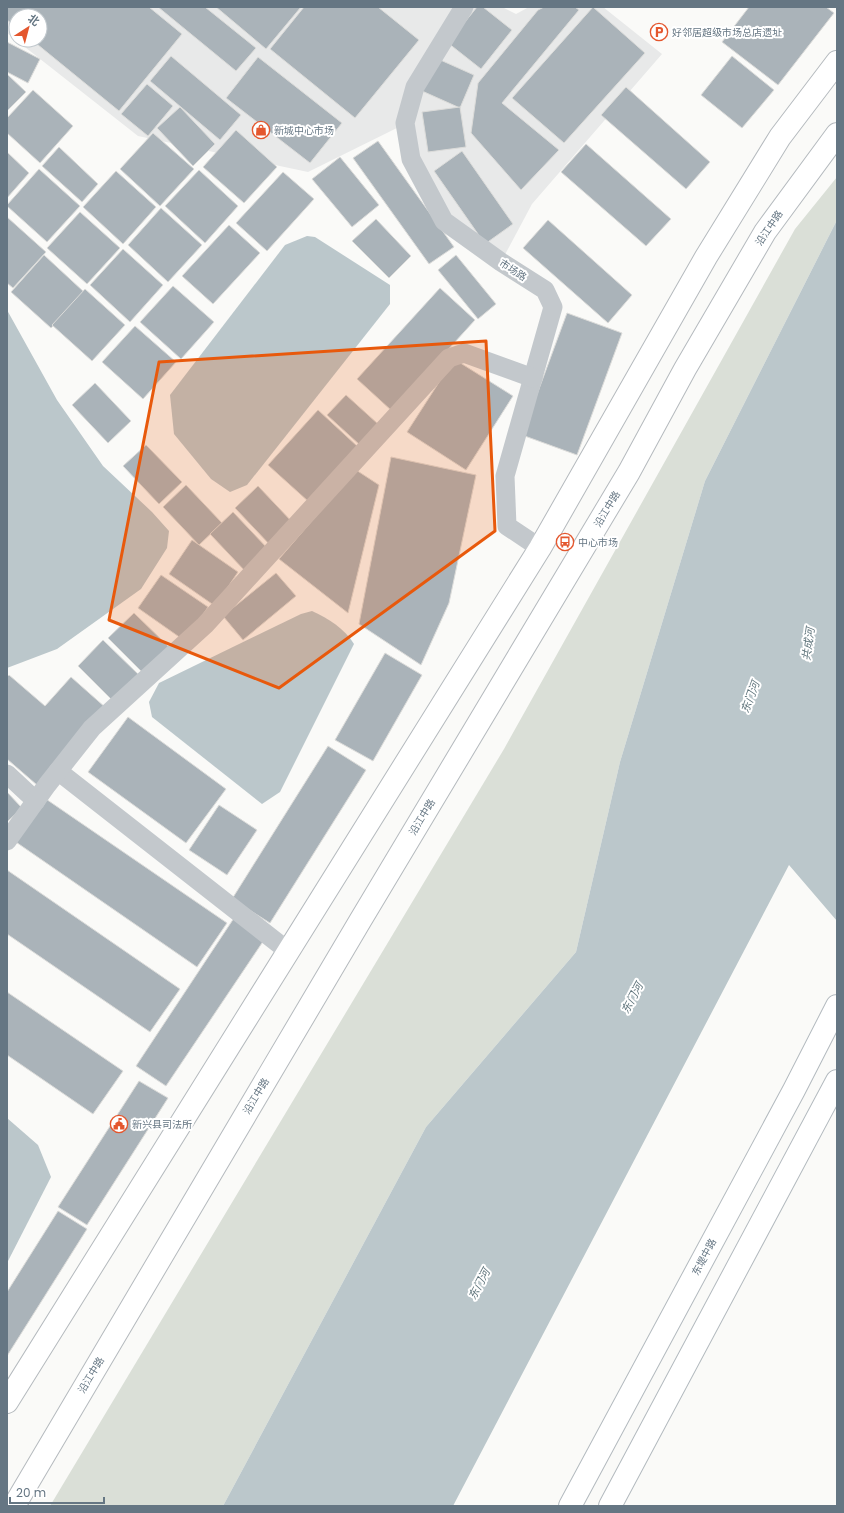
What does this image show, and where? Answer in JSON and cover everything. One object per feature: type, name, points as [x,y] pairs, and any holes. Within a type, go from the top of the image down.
[{"type":"main road","points":[[8,1398],[540,548],[706,257],[780,137],[837,62]]},
{"type":"main road","name":"沿江中路","points":[[14,1506],[360,921],[625,478],[685,369],[765,232],[837,134]]},
{"type":"main road","name":"东堤中路","points":[[570,1506],[794,1090],[833,1014]]},
{"type":"main road","points":[[610,1506],[837,1081]]},
{"type":"lane","name":"市场路","points":[[464,7],[415,87],[405,124],[411,159],[444,221],[501,262],[545,290],[553,307],[505,476],[507,526],[540,548]]},
{"type":"lane","points":[[7,840],[92,728],[205,625],[449,358],[464,353],[533,378]]},
{"type":"lane","points":[[58,771],[288,951]]},
{"type":"lane","points":[[7,774],[36,801]]},
{"type":"highlighted area","points":[[486,341],[495,531],[279,688],[109,620],[159,362]]},
{"type":"shaded area","name":"新城中心市场","points":[[7,7],[502,7],[516,14],[529,7],[603,7],[662,54],[532,204],[501,262],[444,221],[405,124],[308,172],[138,136],[26,48],[48,48],[48,8],[8,8],[8,34]]},
{"type":"shaded area","points":[[837,177],[837,220],[705,481],[620,762],[576,952],[426,1127],[223,1506],[50,1506],[504,749],[795,229]]},
{"type":"water","points":[[837,220],[837,921],[789,865],[453,1506],[223,1506],[426,1127],[576,952],[620,762],[705,481]]},
{"type":"water","points":[[307,236],[315,237],[390,285],[390,304],[247,485],[230,492],[211,479],[174,434],[170,395],[285,245]]},
{"type":"water","points":[[7,310],[57,400],[103,466],[152,512],[169,531],[167,548],[141,589],[57,649],[7,668]]},
{"type":"water","points":[[312,611],[336,624],[346,633],[354,644],[280,792],[262,804],[152,717],[149,702],[159,683],[301,614]]},
{"type":"water","points":[[7,1118],[38,1145],[51,1177],[7,1263]]},
{"type":"building","points":[[7,7],[149,7],[182,34],[119,111],[42,48],[48,48],[48,8],[8,8],[8,21]]},
{"type":"building","points":[[158,7],[205,7],[256,48],[236,71]]},
{"type":"building","points":[[216,7],[301,7],[266,49]]},
{"type":"building","points":[[304,7],[378,7],[419,40],[355,118],[270,49]]},
{"type":"building","points":[[477,7],[483,7],[512,30],[481,69],[448,43]]},
{"type":"building","points":[[544,7],[575,7],[579,10],[502,103],[559,150],[521,190],[471,133],[478,83],[538,10]]},
{"type":"building","points":[[593,7],[645,53],[564,143],[512,98]]},
{"type":"building","points":[[749,7],[826,7],[834,13],[778,85],[722,42]]},
{"type":"building","points":[[7,42],[8,48],[19,48],[40,59],[28,83],[7,72]]},
{"type":"building","points":[[171,56],[241,115],[220,140],[150,81]]},
{"type":"building","points":[[732,56],[774,90],[742,128],[701,95]]},
{"type":"building","points":[[258,57],[342,123],[310,163],[226,98]]},
{"type":"building","points":[[436,58],[474,75],[460,108],[422,91]]},
{"type":"building","points":[[7,74],[26,92],[7,111]]},
{"type":"building","points":[[147,84],[173,106],[148,136],[121,114]]},
{"type":"building","points":[[626,87],[710,162],[686,189],[601,115]]},
{"type":"building","points":[[33,90],[73,126],[40,163],[7,133],[7,118]]},
{"type":"building","points":[[180,107],[215,144],[193,166],[157,128]]},
{"type":"building","points":[[460,107],[466,147],[428,152],[422,112]]},
{"type":"building","points":[[236,130],[277,167],[244,203],[203,167]]},
{"type":"building","points":[[153,133],[194,169],[160,206],[120,169]]},
{"type":"building","points":[[378,141],[454,247],[429,264],[353,158]]},
{"type":"building","points":[[586,144],[671,219],[646,246],[561,172]]},
{"type":"building","points":[[59,147],[98,184],[82,202],[42,166]]},
{"type":"building","points":[[462,151],[513,224],[485,244],[434,171]]},
{"type":"building","points":[[7,152],[29,173],[7,198]]},
{"type":"building","points":[[340,157],[379,205],[352,227],[312,179]]},
{"type":"building","points":[[39,169],[80,206],[47,242],[7,206]]},
{"type":"building","points":[[199,170],[238,206],[205,243],[165,206]]},
{"type":"building","points":[[116,171],[156,207],[123,244],[83,207]]},
{"type":"building","points":[[283,172],[314,199],[267,251],[236,223]]},
{"type":"building","points":[[161,208],[202,245],[168,282],[128,245]]},
{"type":"building","points":[[80,212],[120,248],[87,284],[47,248]]},
{"type":"building","points":[[7,217],[46,252],[13,288],[7,283]]},
{"type":"building","points":[[376,219],[411,256],[389,278],[352,241]]},
{"type":"building","points":[[548,220],[632,295],[608,323],[523,248]]},
{"type":"building","points":[[229,225],[260,253],[213,304],[182,276]]},
{"type":"building","points":[[123,249],[163,285],[130,322],[90,285]]},
{"type":"building","points":[[44,255],[84,292],[51,328],[11,292]]},
{"type":"building","points":[[456,255],[496,304],[478,319],[438,270]]},
{"type":"building","points":[[173,286],[214,322],[181,359],[140,322]]},
{"type":"building","points":[[440,288],[475,320],[392,411],[357,379]]},
{"type":"building","points":[[85,289],[125,325],[92,361],[52,325]]},
{"type":"building","points":[[567,313],[622,333],[577,455],[522,435]]},
{"type":"building","points":[[135,326],[176,362],[143,399],[102,362]]},
{"type":"building","points":[[454,359],[513,396],[466,470],[407,432]]},
{"type":"building","points":[[95,383],[131,421],[108,443],[72,405]]},
{"type":"building","points":[[346,395],[378,424],[360,445],[327,415]]},
{"type":"building","points":[[318,410],[358,447],[309,502],[268,465]]},
{"type":"building","points":[[146,445],[182,482],[159,504],[123,466]]},
{"type":"building","points":[[391,457],[476,475],[449,603],[421,665],[359,624]]},
{"type":"building","points":[[356,470],[379,485],[348,613],[279,559]]},
{"type":"building","points":[[186,485],[222,523],[199,545],[163,507]]},
{"type":"building","points":[[258,486],[294,524],[271,546],[235,508]]},
{"type":"building","points":[[233,512],[269,550],[246,572],[210,534]]},
{"type":"building","points":[[192,540],[238,572],[215,606],[169,574]]},
{"type":"building","points":[[276,573],[296,596],[243,640],[223,616]]},
{"type":"building","points":[[161,575],[208,607],[185,641],[138,608]]},
{"type":"building","points":[[134,613],[170,648],[144,674],[108,638]]},
{"type":"building","points":[[103,640],[140,676],[114,702],[78,666]]},
{"type":"building","points":[[385,653],[422,675],[373,761],[335,740]]},
{"type":"building","points":[[9,675],[45,706],[71,677],[106,708],[37,785],[7,759],[7,677]]},
{"type":"building","points":[[128,717],[226,789],[186,843],[88,772]]},
{"type":"building","points":[[328,746],[366,770],[270,923],[232,899]]},
{"type":"building","points":[[7,792],[22,808],[7,822]]},
{"type":"building","points":[[43,797],[227,923],[197,967],[13,840]]},
{"type":"building","points":[[219,805],[257,830],[227,875],[189,850]]},
{"type":"building","points":[[7,870],[180,989],[150,1032],[7,934]]},
{"type":"building","points":[[234,918],[264,940],[166,1086],[136,1066]]},
{"type":"building","points":[[7,992],[123,1071],[93,1114],[7,1055]]},
{"type":"building","points":[[139,1081],[168,1098],[87,1225],[58,1207]]},
{"type":"building","points":[[58,1211],[87,1229],[7,1356],[7,1292]]},
{"type":"place","name":"好邻居超级市场总店遗址","points":[[659,32]]},
{"type":"place","name":"新城中心市场","points":[[261,130]]},
{"type":"place","name":"中心市场","points":[[565,542]]},
{"type":"place","name":"新兴县司法所","points":[[119,1124]]},
{"type":"water label","name":"共成河","points":[[808,644]]},
{"type":"water label","name":"东门河","points":[[750,697]]},
{"type":"water label","name":"东门河","points":[[632,998]]},
{"type":"water label","name":"东门河","points":[[479,1284]]}]
